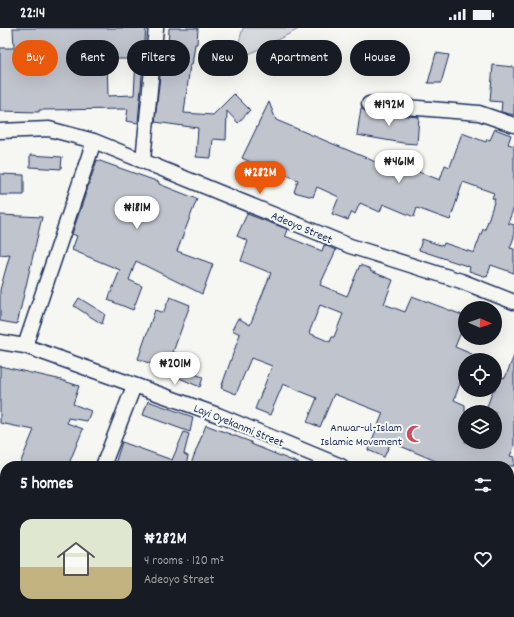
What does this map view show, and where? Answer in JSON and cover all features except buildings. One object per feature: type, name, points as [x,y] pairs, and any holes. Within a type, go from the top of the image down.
[{"type":"street","points":[[143,160],[156,28]]},
{"type":"street","points":[[369,104],[479,113],[514,125]]},
{"type":"street","name":"Adeoyo Street","points":[[0,131],[49,129],[94,141],[350,246],[461,281],[514,302]]},
{"type":"street","points":[[25,346],[94,141]]},
{"type":"street","name":"Layi Oyekanmi Street","points":[[0,342],[25,346],[134,386],[218,414],[329,461]]},
{"type":"street","points":[[106,461],[134,386]]},
{"type":"shaded area","points":[[243,28],[301,28],[277,40],[256,40],[256,50],[248,54],[248,40],[239,40]]},
{"type":"place","name":"Anwar-ul-Islam Islamic Movement","points":[[415,434]]}]
